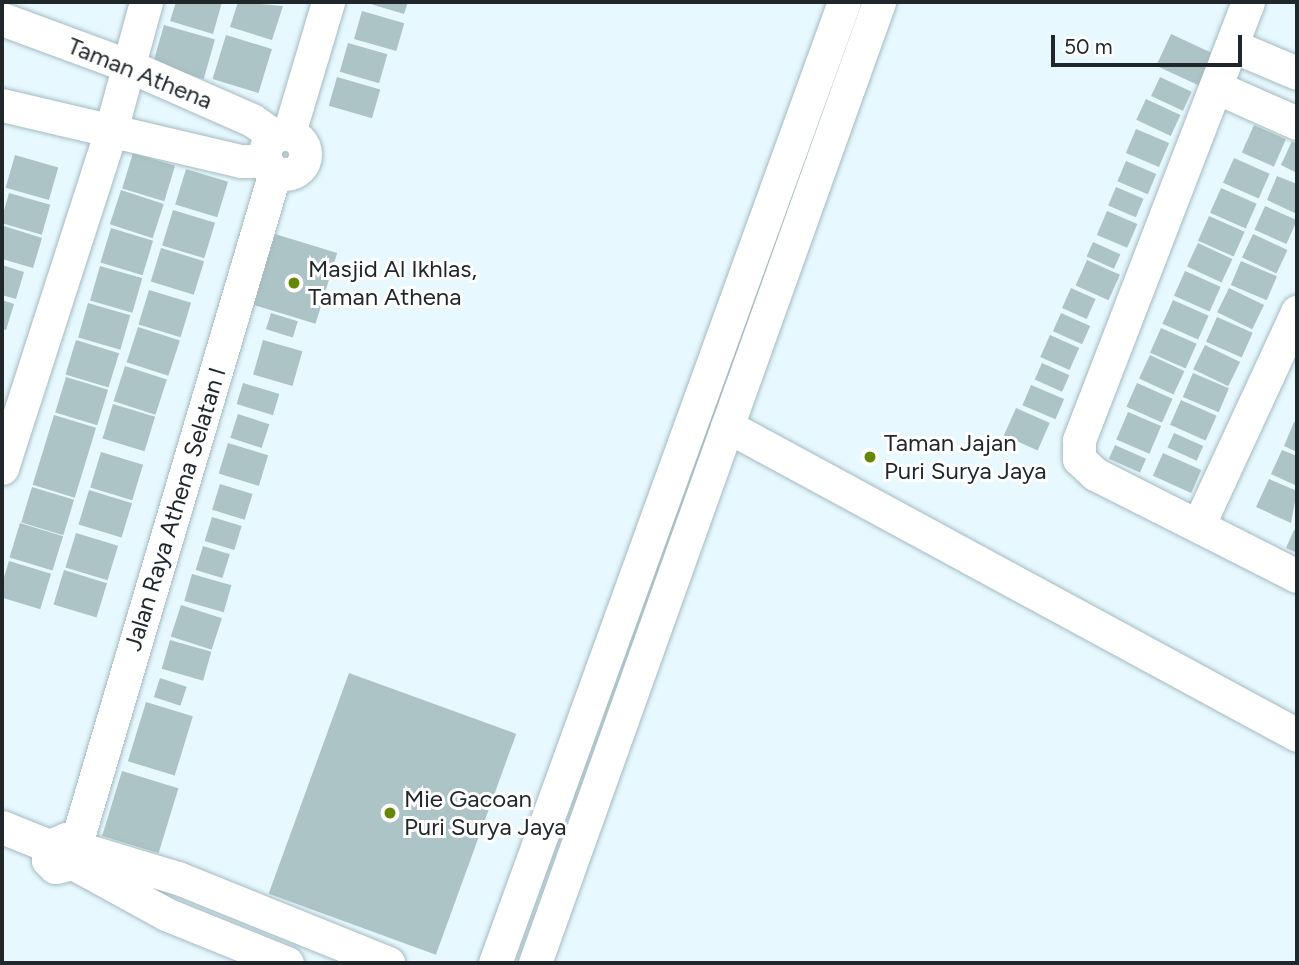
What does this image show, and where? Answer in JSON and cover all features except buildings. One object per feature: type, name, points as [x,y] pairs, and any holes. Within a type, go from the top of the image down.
[{"type":"street","points":[[2,468],[111,130],[146,2]]},
{"type":"street","name":"Jalan Raya Athena Selatan I","points":[[66,852],[276,151],[328,2]]},
{"type":"street","points":[[495,963],[844,2]]},
{"type":"street","points":[[535,963],[878,2]]},
{"type":"street","points":[[1248,2],[1218,88],[1078,451],[1085,468],[1297,576]]},
{"type":"street","name":"Taman Athena","points":[[2,19],[129,66],[253,121],[276,151],[241,161],[2,105]]},
{"type":"street","points":[[1233,47],[1297,73]]},
{"type":"street","points":[[1218,88],[1297,123]]},
{"type":"street","points":[[1199,524],[1297,312]]},
{"type":"street","points":[[727,426],[1297,735]]},
{"type":"street","points":[[2,827],[66,852],[178,878],[388,963]]},
{"type":"street","points":[[66,852],[166,914],[287,963]]},
{"type":"place","name":"Masjid Al Ikhlas, Taman Athena","points":[[294,283]]},
{"type":"place","name":"Taman Jajan Puri Surya Jaya","points":[[870,457]]},
{"type":"place","name":"Mie Gacoan Puri Surya Jaya","points":[[390,813]]}]
